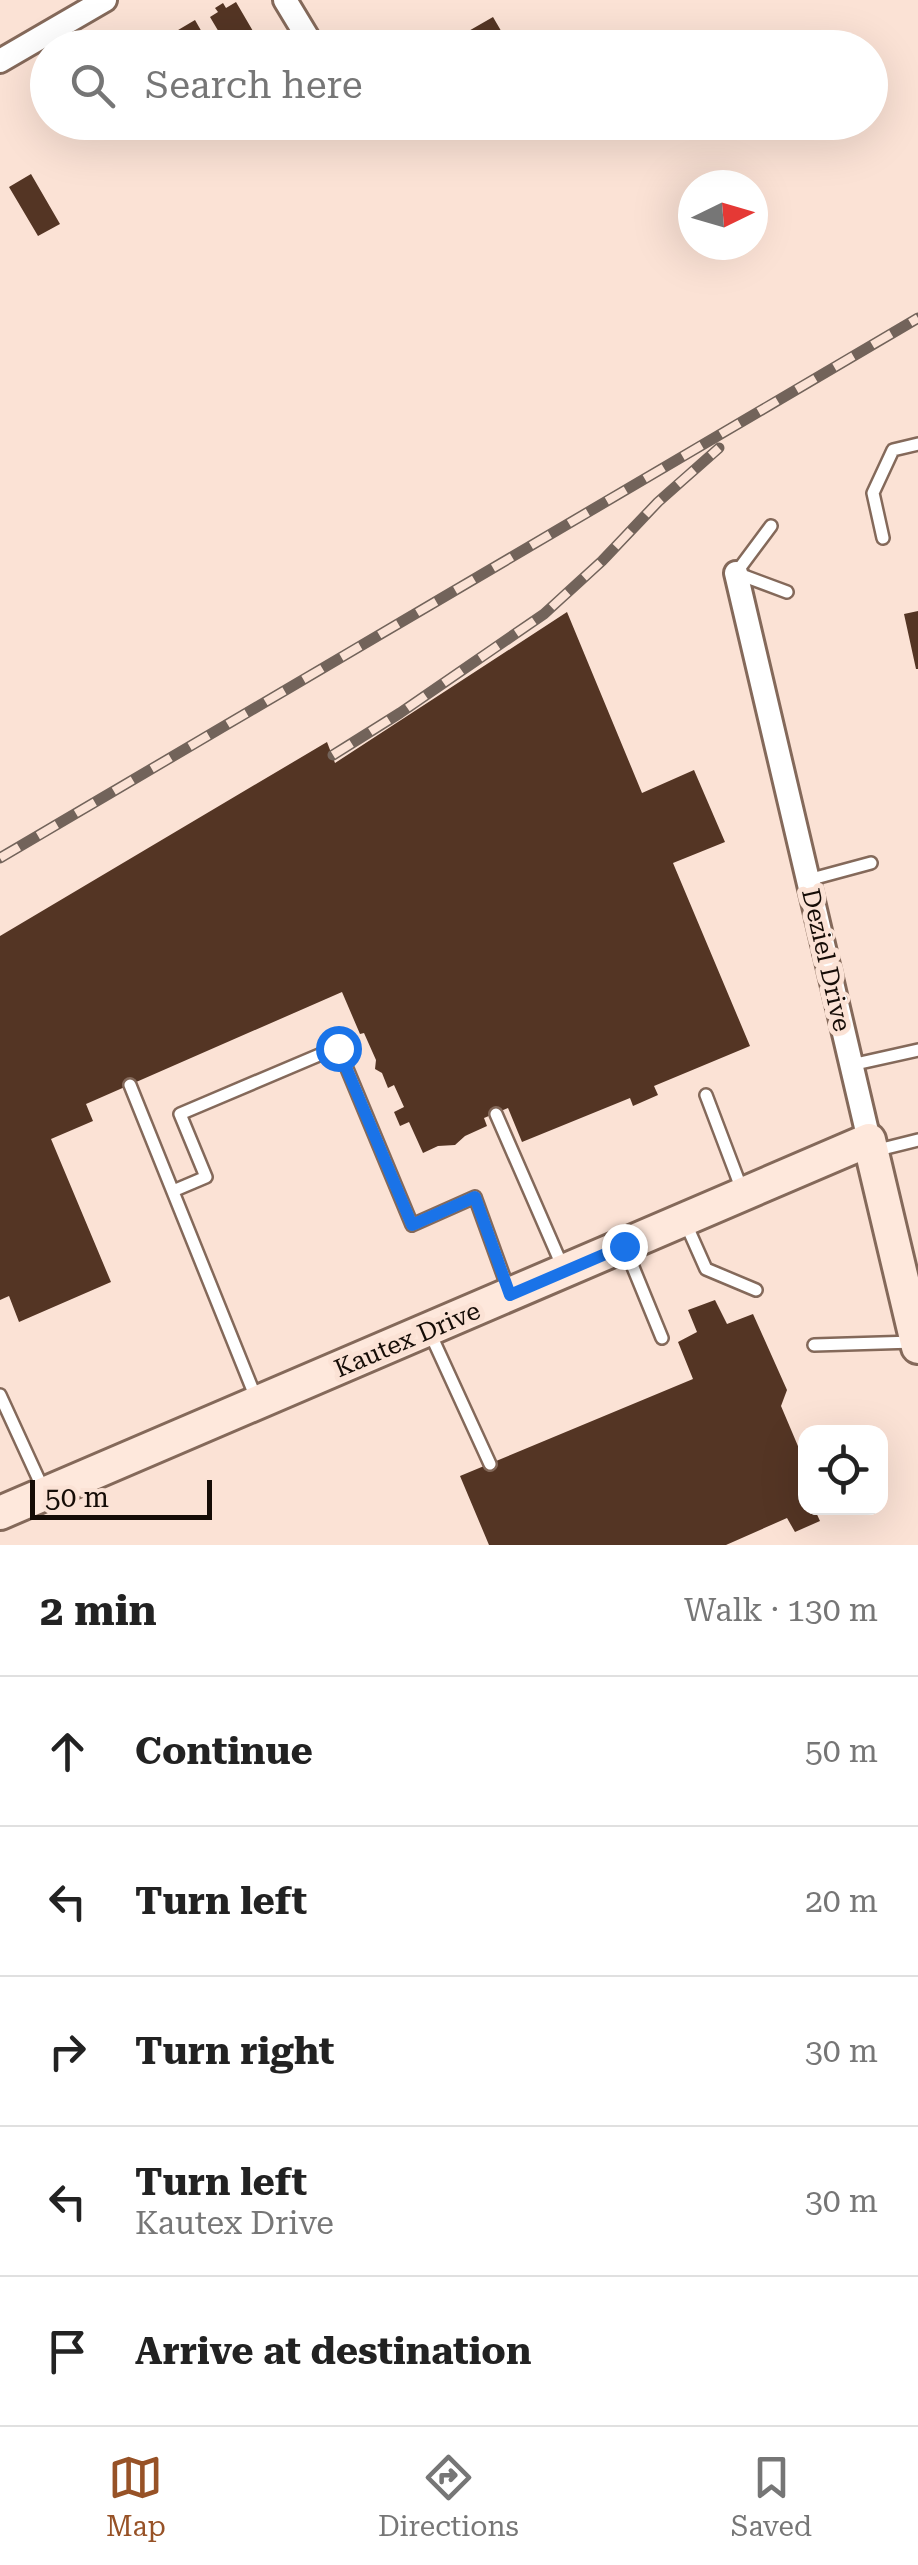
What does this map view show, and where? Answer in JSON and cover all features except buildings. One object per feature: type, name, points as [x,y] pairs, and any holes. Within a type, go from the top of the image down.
[{"type":"street","points":[[52,30],[105,0]]},
{"type":"street","points":[[286,0],[304,30]]},
{"type":"street","points":[[0,60],[30,43]]},
{"type":"street","name":"Deziel Drive","points":[[736,573],[918,1343]]},
{"type":"street","name":"Kautex Drive","points":[[0,1512],[743,1194],[870,1146]]},
{"type":"lane","points":[[882,538],[873,492],[893,450],[918,444]]},
{"type":"lane","points":[[772,526],[736,573],[787,592]]},
{"type":"lane","points":[[808,880],[871,863]]},
{"type":"lane","points":[[173,1191],[206,1177],[180,1114],[338,1048],[412,1225],[475,1197],[510,1295]]},
{"type":"lane","points":[[851,1065],[918,1050]]},
{"type":"lane","points":[[130,1085],[258,1402]]},
{"type":"lane","points":[[706,1095],[743,1194]]},
{"type":"lane","points":[[496,1114],[564,1272]]},
{"type":"lane","points":[[870,1146],[918,1140]]},
{"type":"lane","points":[[684,1220],[706,1269],[756,1290]]},
{"type":"lane","points":[[624,1246],[662,1338]]},
{"type":"lane","points":[[428,1330],[490,1464]]},
{"type":"lane","points":[[814,1345],[918,1343]]},
{"type":"lane","points":[[0,1395],[45,1494]]},
{"type":"railway","points":[[0,858],[918,318]]},
{"type":"railway","points":[[333,755],[544,614],[719,448]]},
{"type":"route","points":[[338,1048],[412,1225],[475,1197],[510,1295],[624,1246]]}]
